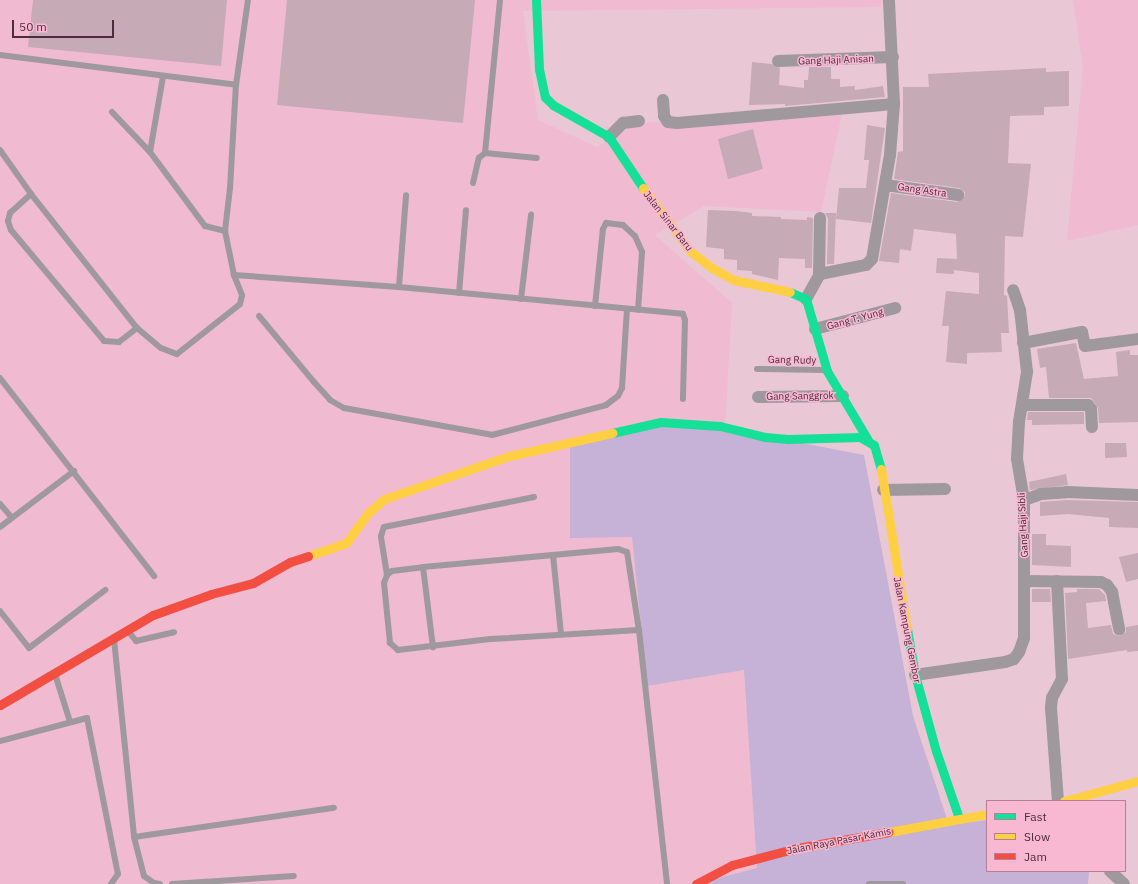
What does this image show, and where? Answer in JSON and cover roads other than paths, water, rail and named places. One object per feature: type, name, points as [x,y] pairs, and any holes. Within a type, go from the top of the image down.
[{"type":"street","points":[[819,275],[871,262],[885,185],[894,104],[893,57],[889,0]]},
{"type":"street","points":[[536,1],[539,69],[545,97],[553,105],[609,137],[623,123],[639,121]]},
{"type":"street","name":"Gang Haji Anisan","points":[[778,61],[893,57]]},
{"type":"street","points":[[663,100],[664,116],[668,122],[677,123],[894,104]]},
{"type":"street","name":"Jalan Sinar Baru","points":[[609,137],[621,158],[690,251],[712,268],[734,280],[793,293],[806,299]]},
{"type":"street","name":"Gang Astra","points":[[885,185],[958,195]]},
{"type":"street","points":[[820,218],[819,275],[806,299],[827,370],[868,440]]},
{"type":"street","name":"Gang Haji Sibli","points":[[915,675],[1005,662],[1014,659],[1020,652],[1024,638],[1026,581],[1024,500],[1017,459],[1019,422],[1023,405],[1026,372],[1020,310],[1013,290]]},
{"type":"street","name":"Gang T. Yung","points":[[815,329],[895,308]]},
{"type":"street","points":[[1023,343],[1082,332],[1085,346],[1138,339]]},
{"type":"street","name":"Gang Sanggrok","points":[[758,397],[843,396]]},
{"type":"street","points":[[1023,405],[1088,405],[1091,408],[1092,427]]},
{"type":"street","points":[[0,705],[113,637],[159,613],[253,583],[290,562],[346,543],[368,513],[384,499],[508,456],[661,422],[720,426],[765,437],[788,440],[851,436],[868,440]]},
{"type":"street","name":"Jalan Kampung Gembor","points":[[868,440],[878,453],[915,675],[936,751],[959,818]]},
{"type":"street","points":[[883,490],[944,489]]},
{"type":"street","points":[[1024,500],[1041,494],[1067,492],[1138,495]]},
{"type":"street","points":[[1026,581],[1101,582],[1107,585],[1112,592],[1119,629]]},
{"type":"street","points":[[1057,581],[1062,679],[1052,698],[1051,708],[1058,800]]},
{"type":"street","points":[[1074,800],[1084,799],[1138,781]]},
{"type":"street","name":"Jalan Raya Pasar Kamis","points":[[696,884],[732,865],[790,850],[986,814]]},
{"type":"street","points":[[1111,872],[1124,884]]},
{"type":"lane","points":[[0,150],[31,194],[137,328],[161,348],[178,354],[240,304],[242,295],[234,274],[225,231],[230,188],[236,85],[248,0]]},
{"type":"lane","points":[[473,183],[479,158],[485,153],[500,0]]},
{"type":"lane","points":[[0,55],[163,77],[236,85]]},
{"type":"lane","points":[[150,152],[163,77]]},
{"type":"lane","points":[[112,112],[150,152],[205,226],[225,231]]},
{"type":"lane","points":[[485,153],[537,158]]},
{"type":"lane","points":[[31,194],[10,213],[8,221],[11,230],[104,341],[119,342],[137,328]]},
{"type":"lane","points":[[399,287],[406,195]]},
{"type":"lane","points":[[459,293],[466,210]]},
{"type":"lane","points":[[521,299],[531,215]]},
{"type":"lane","points":[[595,306],[603,229],[606,223],[623,225],[635,236],[642,252],[638,310]]},
{"type":"lane","points":[[234,274],[399,287],[682,314],[685,320],[683,399]]},
{"type":"lane","points":[[258,316],[330,400],[344,408],[492,436],[606,405],[618,396],[622,388],[627,309]]},
{"type":"lane","name":"Gang Rudy","points":[[756,369],[827,370]]},
{"type":"lane","points":[[0,378],[74,471],[154,576]]},
{"type":"lane","points":[[0,527],[74,471]]},
{"type":"lane","points":[[534,497],[384,527],[381,536],[387,575],[384,583],[390,643],[398,650],[490,639],[639,630]]},
{"type":"lane","points":[[0,504],[12,518]]},
{"type":"lane","points":[[387,575],[392,572],[423,567],[618,549],[627,552],[639,630],[667,884]]},
{"type":"lane","points":[[553,555],[561,634]]},
{"type":"lane","points":[[423,567],[433,647]]},
{"type":"lane","points":[[0,611],[29,648],[105,590]]},
{"type":"lane","points":[[127,630],[136,641],[174,632]]},
{"type":"lane","points":[[113,637],[134,837],[140,868],[144,876],[154,883],[160,884]]},
{"type":"lane","points":[[54,672],[70,722]]},
{"type":"lane","points":[[0,741],[87,718],[118,874],[111,884]]},
{"type":"lane","points":[[134,837],[334,808]]},
{"type":"lane","points":[[172,884],[294,876]]},
{"type":"lane","points":[[869,884],[903,884]]}]
